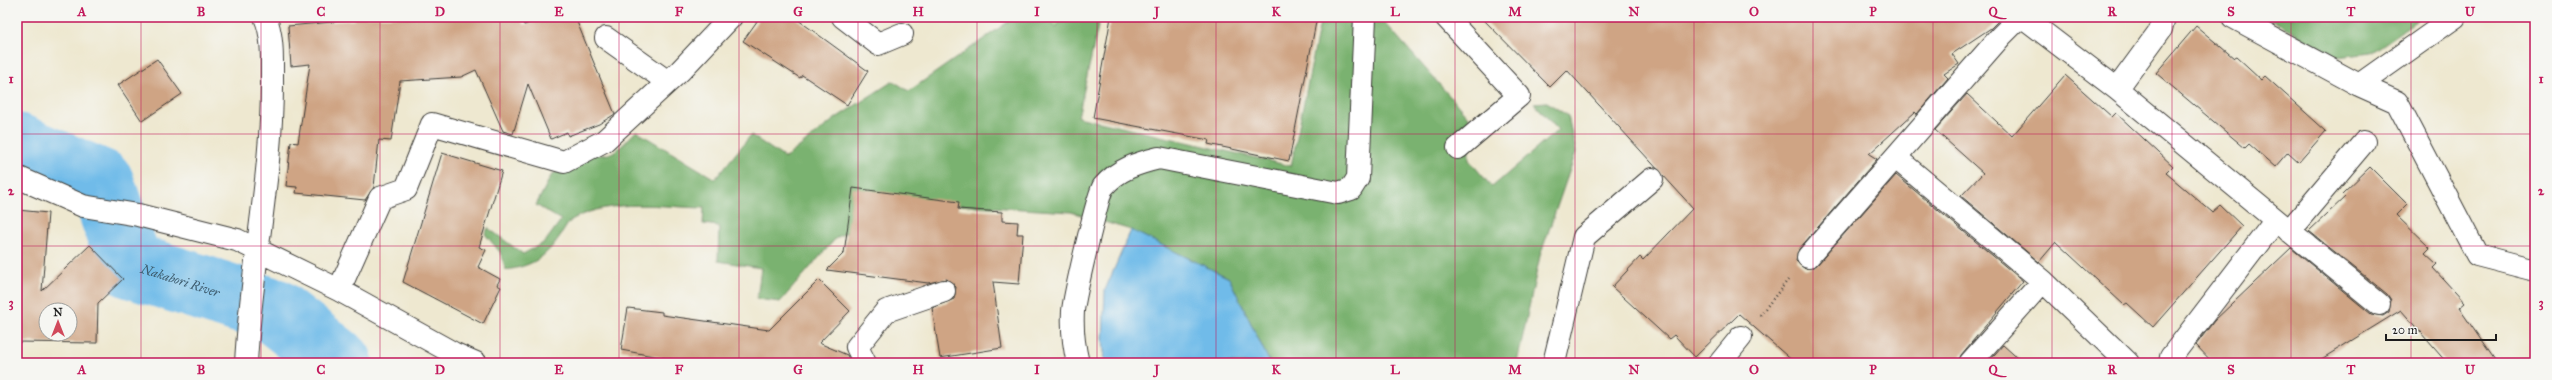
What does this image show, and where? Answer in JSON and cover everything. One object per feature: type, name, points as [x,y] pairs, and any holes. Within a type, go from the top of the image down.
[{"type":"street","points":[[339,290],[380,198],[406,189],[432,124],[564,162],[604,141],[668,82],[731,17]]},
{"type":"street","points":[[843,17],[878,44],[902,34]]},
{"type":"street","points":[[1078,363],[1075,349],[1073,311],[1102,188],[1131,164],[1159,158],[1338,193],[1351,189],[1358,178],[1365,17]]},
{"type":"street","points":[[1446,17],[1518,96],[1458,148]]},
{"type":"street","points":[[1808,257],[2001,36],[2022,17],[2117,89],[2380,304]]},
{"type":"street","points":[[2117,89],[2161,29],[2164,17]]},
{"type":"street","points":[[2233,17],[2359,85],[2397,102],[2477,254],[2531,269],[2535,267]]},
{"type":"street","points":[[2359,85],[2455,17]]},
{"type":"street","points":[[246,363],[248,322],[272,120],[272,46],[269,18]]},
{"type":"street","points":[[606,38],[668,82]]},
{"type":"street","points":[[2170,363],[2171,357],[2283,226],[2364,142]]},
{"type":"street","points":[[1896,158],[2043,281],[2128,363]]},
{"type":"street","points":[[17,177],[83,206],[138,215],[237,240],[256,261],[339,290],[453,353],[476,363]]},
{"type":"street","points":[[1554,363],[1584,237],[1652,179]]},
{"type":"street","points":[[1970,363],[2043,281]]},
{"type":"street","points":[[865,363],[857,347],[886,311],[944,291]]},
{"type":"street","points":[[1725,361],[1741,337]]},
{"type":"path","points":[[1741,337],[1808,257]]},
{"type":"green space","points":[[1015,17],[1041,17],[1056,28],[1064,17],[1100,17],[1078,117],[1291,166],[1321,17],[1380,17],[1468,117],[1469,160],[1492,187],[1558,130],[1534,103],[1547,102],[1568,116],[1576,152],[1540,256],[1517,363],[1270,363],[1229,278],[1131,230],[1071,212],[957,205],[858,226],[836,238],[780,302],[757,299],[761,268],[718,261],[719,226],[703,224],[704,208],[637,205],[604,208],[588,212],[571,220],[549,250],[537,260],[523,266],[506,270],[500,252],[485,234],[488,228],[523,254],[545,242],[561,220],[536,205],[551,176],[582,151],[600,155],[613,152],[624,144],[636,131],[715,179],[751,135],[785,158],[836,118],[893,81],[909,91]]},
{"type":"green space","points":[[1041,17],[1056,17],[1061,22],[1056,29]]},
{"type":"green space","points":[[2267,17],[2423,17],[2371,53],[2338,57]]},
{"type":"water","points":[[1131,230],[1229,278],[1270,363],[1105,363],[1103,340],[1105,290]]},
{"type":"building","points":[[354,17],[520,17],[524,25],[546,17],[575,17],[615,114],[599,124],[568,136],[567,132],[551,139],[528,84],[513,134],[503,131],[476,70],[461,77],[400,81],[391,141],[379,140],[374,187],[365,200],[296,193],[297,187],[286,186],[291,142],[298,143],[310,64],[291,66],[288,26],[354,20]]},
{"type":"building","points":[[760,17],[794,17],[868,71],[847,105],[802,75],[800,78],[743,41]]},
{"type":"building","points":[[1111,17],[1317,17],[1289,161],[1208,144],[1209,140],[1093,118]]},
{"type":"building","points":[[1481,17],[2002,17],[1991,28],[1952,54],[1959,64],[1944,74],[1948,78],[1917,114],[1915,112],[1869,154],[1877,159],[1799,249],[1796,261],[1805,269],[1817,265],[1896,175],[2023,281],[1961,355],[1958,363],[1795,363],[1739,314],[1695,357],[1674,335],[1669,339],[1612,287],[1640,257],[1643,260],[1693,208],[1567,70],[1550,87]]},
{"type":"building","points":[[2196,26],[2234,58],[2236,57],[2261,80],[2265,76],[2326,131],[2299,162],[2288,152],[2275,167],[2249,144],[2245,148],[2156,73]]},
{"type":"building","points":[[157,59],[182,94],[142,121],[118,85]]},
{"type":"building","points":[[2065,75],[2112,117],[2116,113],[2173,166],[2166,173],[2212,212],[2220,205],[2242,226],[2153,327],[2127,303],[2124,305],[2056,242],[2039,262],[1961,196],[1983,173],[1935,130],[1967,94],[2012,136]]},
{"type":"building","points":[[442,153],[502,171],[479,247],[486,250],[478,267],[500,279],[497,285],[501,287],[483,324],[403,282]]},
{"type":"building","points":[[2370,167],[2407,204],[2396,215],[2430,248],[2425,253],[2437,264],[2433,268],[2465,303],[2459,308],[2497,363],[2447,363],[2401,310],[2315,363],[2213,363],[2196,345],[2214,321],[2291,248],[2371,314],[2383,316],[2389,312],[2391,300],[2387,294],[2309,231],[2345,197],[2342,194]]},
{"type":"building","points":[[853,188],[959,202],[958,209],[1002,212],[1002,221],[1018,222],[1017,234],[1023,234],[1019,284],[993,282],[1002,348],[940,358],[932,308],[954,299],[956,287],[947,279],[928,283],[827,270],[844,253]]},
{"type":"building","points":[[17,210],[48,213],[42,291],[90,245],[123,279],[98,303],[97,343],[17,342]]},
{"type":"building","points":[[819,280],[850,311],[819,343],[847,355],[851,363],[691,363],[621,350],[628,308],[662,312],[662,315],[769,330]]},
{"type":"building","points":[[2003,345],[2023,363],[1987,363]]},
{"type":"waterway","name":"Nakabori River","points":[[17,146],[101,182],[130,265],[274,311],[340,363]]}]
